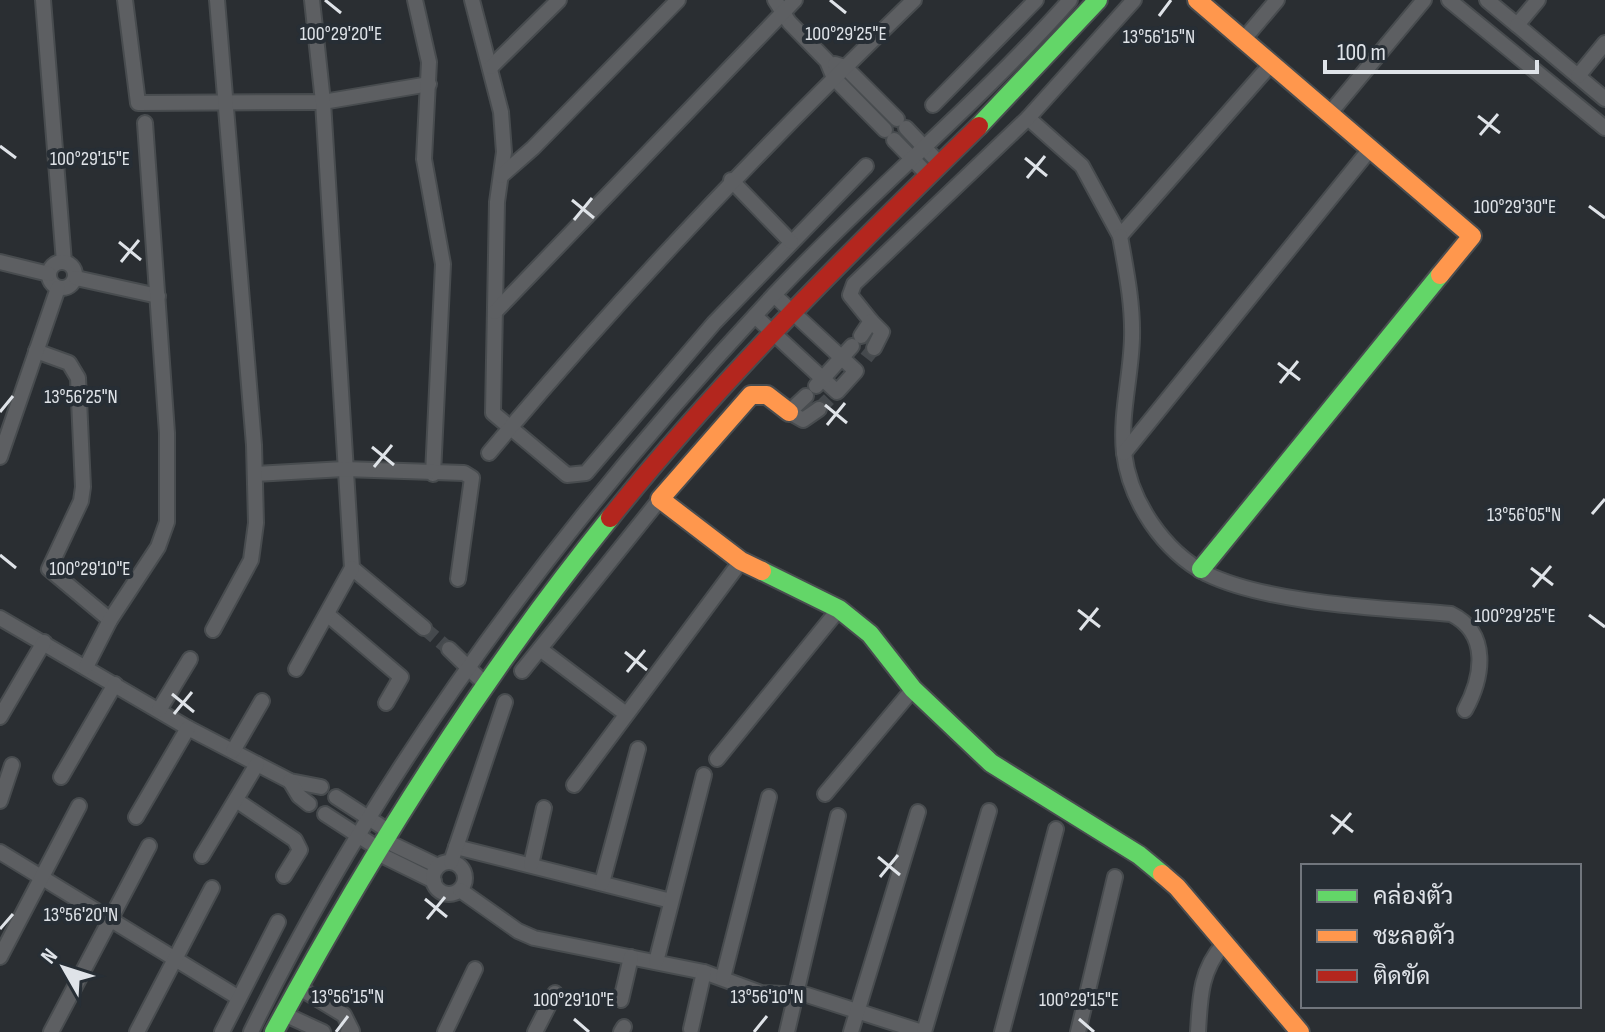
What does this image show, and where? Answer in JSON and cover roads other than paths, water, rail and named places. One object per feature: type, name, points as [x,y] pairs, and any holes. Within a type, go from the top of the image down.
[{"type":"street","points":[[43,0],[64,262],[75,270],[76,278],[69,287],[58,288],[53,285],[49,274],[54,265],[64,262]]},
{"type":"street","points":[[125,0],[138,103],[323,102],[429,84]]},
{"type":"street","points":[[213,630],[251,560],[256,535],[255,474],[228,103],[217,0]]},
{"type":"street","points":[[296,669],[352,568],[323,102],[312,0]]},
{"type":"street","points":[[415,0],[429,62],[424,159],[443,264],[433,474]]},
{"type":"street","points":[[472,0],[491,67],[502,125],[493,413],[567,475],[579,477],[586,473],[714,323],[866,166]]},
{"type":"street","points":[[491,67],[559,0]]},
{"type":"street","points":[[501,176],[678,0]]},
{"type":"street","points":[[495,312],[778,6],[795,0]]},
{"type":"street","points":[[489,453],[648,269],[731,180],[914,0]]},
{"type":"street","points":[[933,105],[1036,0]]},
{"type":"street","points":[[274,1032],[525,589],[629,458],[774,295],[1070,0]]},
{"type":"street","points":[[251,1032],[329,886],[370,818],[477,675],[648,468],[791,310],[935,170],[1069,34],[1098,0]]},
{"type":"street","points":[[522,671],[660,499],[751,395],[767,395],[803,420],[829,400],[856,371],[882,332],[853,303],[850,295],[854,284],[1028,118],[1134,0]]},
{"type":"street","points":[[1197,0],[1472,236],[1201,569]]},
{"type":"street","points":[[1244,39],[1277,0]]},
{"type":"street","points":[[1330,113],[1424,0]]},
{"type":"street","points":[[1449,0],[1605,128]]},
{"type":"street","points":[[1487,0],[1605,99]]},
{"type":"street","points":[[1517,25],[1538,0]]},
{"type":"street","points":[[778,6],[827,61],[898,119],[925,146],[935,170]]},
{"type":"street","points":[[1052,20],[1069,34]]},
{"type":"street","points":[[1578,76],[1605,43]]},
{"type":"street","points":[[1120,236],[1272,63]]},
{"type":"street","points":[[839,72],[912,158],[935,170]]},
{"type":"street","points":[[1028,118],[1082,166],[1120,236],[1132,339],[1123,411],[1124,453],[1132,488],[1148,517],[1178,553],[1201,569],[1249,588],[1451,614],[1466,622],[1480,649],[1480,671],[1477,689],[1465,710]]},
{"type":"street","points":[[886,131],[898,119]]},
{"type":"street","points":[[86,667],[110,620],[158,547],[167,522],[168,447],[145,123]]},
{"type":"street","points":[[1124,453],[1371,148]]},
{"type":"street","points":[[731,180],[791,242]]},
{"type":"street","points":[[0,262],[49,274]]},
{"type":"street","points":[[76,278],[158,296]]},
{"type":"street","points":[[0,457],[58,288]]},
{"type":"street","points":[[774,295],[791,310],[852,346]]},
{"type":"street","points":[[755,316],[829,400]]},
{"type":"street","points":[[789,412],[852,346],[871,321]]},
{"type":"street","points":[[852,346],[856,371]]},
{"type":"street","points":[[36,351],[75,369],[80,422],[81,501],[49,569],[110,620]]},
{"type":"street","points":[[255,474],[344,469],[464,473],[472,478],[458,579]]},
{"type":"street","points":[[660,499],[741,561],[839,609],[870,634],[913,689],[991,763],[1139,855],[1177,887],[1223,945],[1300,1032]]},
{"type":"street","points":[[574,785],[741,561]]},
{"type":"street","points":[[352,568],[424,628]]},
{"type":"street","points":[[717,759],[839,609]]},
{"type":"street","points":[[328,615],[401,677],[386,703]]},
{"type":"street","points":[[0,618],[188,728],[290,781],[321,787]]},
{"type":"street","points":[[0,717],[44,642]]},
{"type":"street","points":[[449,649],[477,675]]},
{"type":"street","points":[[540,649],[626,714]]},
{"type":"street","points":[[159,710],[190,659]]},
{"type":"street","points":[[61,777],[115,684]]},
{"type":"street","points":[[825,794],[913,689]]},
{"type":"street","points":[[233,751],[262,701]]},
{"type":"street","points":[[505,702],[456,847],[441,870],[444,893],[460,890],[518,931],[534,938],[704,972],[761,993],[796,995],[923,1032],[989,811]]},
{"type":"street","points":[[136,817],[188,728]]},
{"type":"street","points":[[602,883],[638,749]]},
{"type":"street","points":[[202,856],[257,764]]},
{"type":"street","points":[[0,801],[12,765]]},
{"type":"street","points":[[656,962],[704,775]]},
{"type":"street","points":[[290,781],[299,796],[309,804]]},
{"type":"street","points":[[336,797],[370,818],[382,844]]},
{"type":"street","points":[[723,978],[769,797]]},
{"type":"street","points":[[236,800],[295,840],[300,850],[284,876]]},
{"type":"street","points":[[0,957],[79,806]]},
{"type":"street","points":[[531,865],[544,808]]},
{"type":"street","points":[[851,1032],[918,812]]},
{"type":"street","points":[[325,814],[359,837],[441,870],[464,871],[465,882],[460,890]]},
{"type":"street","points":[[787,1032],[838,816]]},
{"type":"street","points":[[1002,1032],[1056,829]]},
{"type":"street","points":[[51,1032],[149,846]]},
{"type":"street","points":[[456,847],[671,901]]},
{"type":"street","points":[[0,852],[239,998]]},
{"type":"street","points":[[1078,1032],[1115,877]]},
{"type":"street","points":[[137,1032],[212,888]]},
{"type":"street","points":[[222,1032],[278,922]]},
{"type":"street","points":[[1198,1032],[1202,982],[1211,959],[1223,945]]},
{"type":"street","points":[[621,1000],[631,957]]},
{"type":"street","points":[[445,1032],[475,969]]},
{"type":"street","points":[[691,1029],[704,972]]},
{"type":"street","points":[[298,987],[344,1015],[351,1032]]},
{"type":"street","points":[[535,1032],[555,993]]},
{"type":"street","points":[[284,1014],[323,1032]]},
{"type":"tunnel","points":[[866,358],[874,348]]},
{"type":"tunnel","points":[[819,409],[830,398]]},
{"type":"tunnel","points":[[424,628],[449,649]]}]
